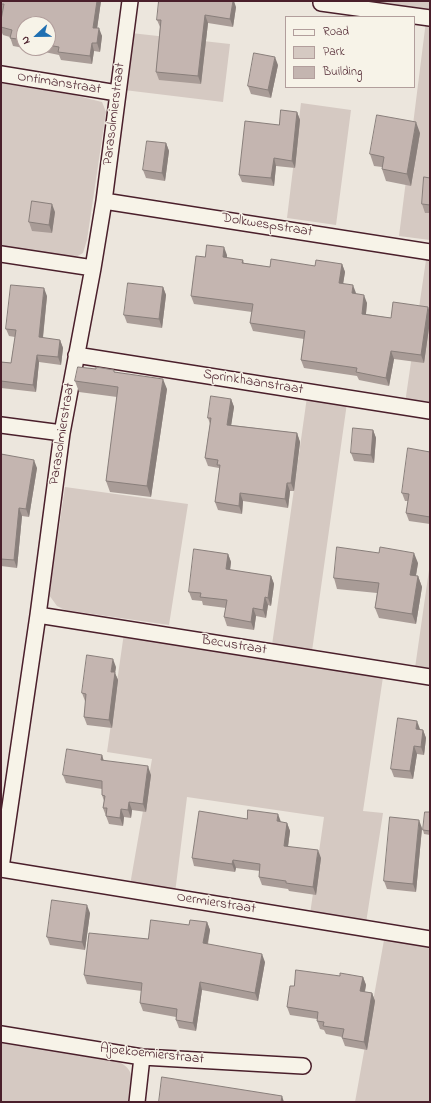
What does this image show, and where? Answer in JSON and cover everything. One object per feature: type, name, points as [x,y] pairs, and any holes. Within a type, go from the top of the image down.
[{"type":"street","name":"Parasolmierstraat","points":[[1,869],[38,615],[62,433],[104,201],[130,1]]},
{"type":"street","points":[[321,3],[430,18]]},
{"type":"street","name":"Ontimanstraat","points":[[1,74],[117,94]]},
{"type":"street","name":"Dolkwespstraat","points":[[104,201],[430,252]]},
{"type":"street","points":[[1,254],[93,268]]},
{"type":"street","name":"Sprinkhaanstraat","points":[[76,355],[430,411]]},
{"type":"street","points":[[1,425],[62,433]]},
{"type":"street","name":"Becustraat","points":[[38,615],[430,677]]},
{"type":"street","name":"Oermierstraat","points":[[1,869],[430,939]]},
{"type":"street","name":"Ajoekoemierstraat","points":[[1,1034],[142,1057],[303,1066]]},
{"type":"street","points":[[137,1102],[142,1057]]},
{"type":"green space","points":[[368,1],[430,1],[430,11],[368,3]]},
{"type":"green space","points":[[426,21],[430,22],[430,240],[399,236]]},
{"type":"green space","points":[[122,32],[230,44],[223,102],[116,89]]},
{"type":"green space","points":[[1,83],[74,95],[102,102],[106,112],[87,240],[83,253],[74,258],[1,250]]},
{"type":"green space","points":[[301,103],[351,110],[336,225],[287,218]]},
{"type":"green space","points":[[426,260],[430,260],[430,407],[405,403]]},
{"type":"green space","points":[[307,397],[347,403],[312,651],[272,645]]},
{"type":"green space","points":[[65,487],[188,504],[169,625],[65,610],[57,606],[49,595]]},
{"type":"green space","points":[[430,563],[430,670],[415,668]]},
{"type":"green space","points":[[124,633],[383,677],[363,811],[383,813],[366,923],[310,914],[324,817],[187,797],[175,893],[130,885],[152,759],[107,752]]},
{"type":"green space","points":[[384,940],[430,947],[430,1102],[355,1102]]},
{"type":"green space","points":[[1,1039],[111,1058],[125,1065],[129,1070],[133,1080],[133,1102],[1,1102]]},
{"type":"building","points":[[1,1],[97,1],[93,28],[99,28],[97,43],[92,43],[90,56],[58,52],[59,47],[56,46],[56,16],[16,16],[16,39],[10,38],[12,30],[1,27],[4,4],[1,4]]},
{"type":"building","points":[[159,1],[233,1],[230,19],[205,15],[198,76],[156,72],[161,20],[157,20]]},
{"type":"building","points":[[254,53],[275,57],[268,90],[248,86]]},
{"type":"building","points":[[281,110],[297,112],[292,161],[274,158],[271,178],[239,175],[245,121],[279,125]]},
{"type":"building","points":[[377,115],[416,122],[407,174],[382,169],[384,157],[370,154]]},
{"type":"building","points":[[147,141],[166,143],[162,173],[143,170]]},
{"type":"building","points":[[424,177],[430,178],[430,205],[422,204]]},
{"type":"building","points":[[32,201],[52,204],[49,225],[29,222]]},
{"type":"building","points":[[207,245],[224,247],[223,257],[243,260],[242,263],[270,267],[271,259],[315,266],[316,260],[342,264],[339,283],[353,285],[352,293],[364,295],[362,314],[391,318],[393,302],[428,307],[421,355],[391,351],[386,378],[356,372],[357,368],[301,360],[305,331],[250,323],[253,304],[191,296],[196,256],[205,257]]},
{"type":"building","points":[[128,283],[163,287],[159,319],[124,315]]},
{"type":"building","points":[[11,285],[44,288],[39,337],[60,340],[58,357],[37,355],[33,385],[1,381],[1,362],[11,363],[16,330],[6,329]]},
{"type":"building","points":[[78,367],[96,369],[96,367],[114,370],[114,372],[163,379],[147,486],[106,481],[118,387],[75,381]]},
{"type":"building","points":[[211,396],[231,399],[227,425],[297,433],[291,483],[287,483],[285,499],[240,493],[239,506],[215,502],[220,465],[217,465],[218,460],[205,458],[211,418],[208,418]]},
{"type":"building","points":[[353,428],[373,430],[371,455],[351,453]]},
{"type":"building","points":[[408,448],[430,452],[430,517],[406,513],[409,494],[402,493]]},
{"type":"building","points":[[1,454],[34,460],[26,509],[19,508],[14,560],[1,559]]},
{"type":"building","points":[[337,547],[379,553],[380,547],[414,553],[410,575],[418,576],[412,614],[375,608],[379,583],[334,578]]},
{"type":"building","points":[[194,549],[228,554],[226,569],[271,576],[268,598],[265,597],[263,610],[253,608],[251,622],[224,617],[227,600],[200,597],[201,593],[189,592]]},
{"type":"building","points":[[87,655],[113,659],[111,672],[115,672],[109,720],[84,717],[86,694],[82,693]]},
{"type":"building","points":[[398,718],[417,721],[416,729],[423,730],[421,747],[414,746],[410,771],[391,769]]},
{"type":"building","points":[[67,749],[102,755],[101,760],[148,766],[143,804],[129,802],[128,810],[121,809],[120,818],[106,816],[107,808],[103,808],[105,796],[102,795],[102,781],[63,775]]},
{"type":"building","points":[[248,810],[278,814],[277,821],[287,823],[284,846],[318,850],[313,887],[259,877],[260,864],[233,860],[232,864],[192,858],[199,811],[247,819]]},
{"type":"building","points":[[425,812],[430,812],[430,831],[423,830]]},
{"type":"building","points":[[390,817],[419,820],[413,884],[384,881]]},
{"type":"building","points":[[52,900],[87,905],[82,942],[47,937]]},
{"type":"building","points":[[151,920],[189,925],[190,920],[207,922],[203,943],[262,954],[255,993],[200,982],[193,1023],[176,1020],[177,1009],[140,1003],[142,983],[84,975],[89,933],[148,939]]},
{"type":"building","points":[[296,970],[340,976],[340,973],[363,977],[360,991],[372,993],[364,1042],[342,1038],[344,1029],[323,1026],[324,1022],[317,1021],[318,1012],[287,1007],[290,986],[294,986]]},
{"type":"building","points":[[162,1077],[282,1096],[281,1102],[159,1102]]}]
